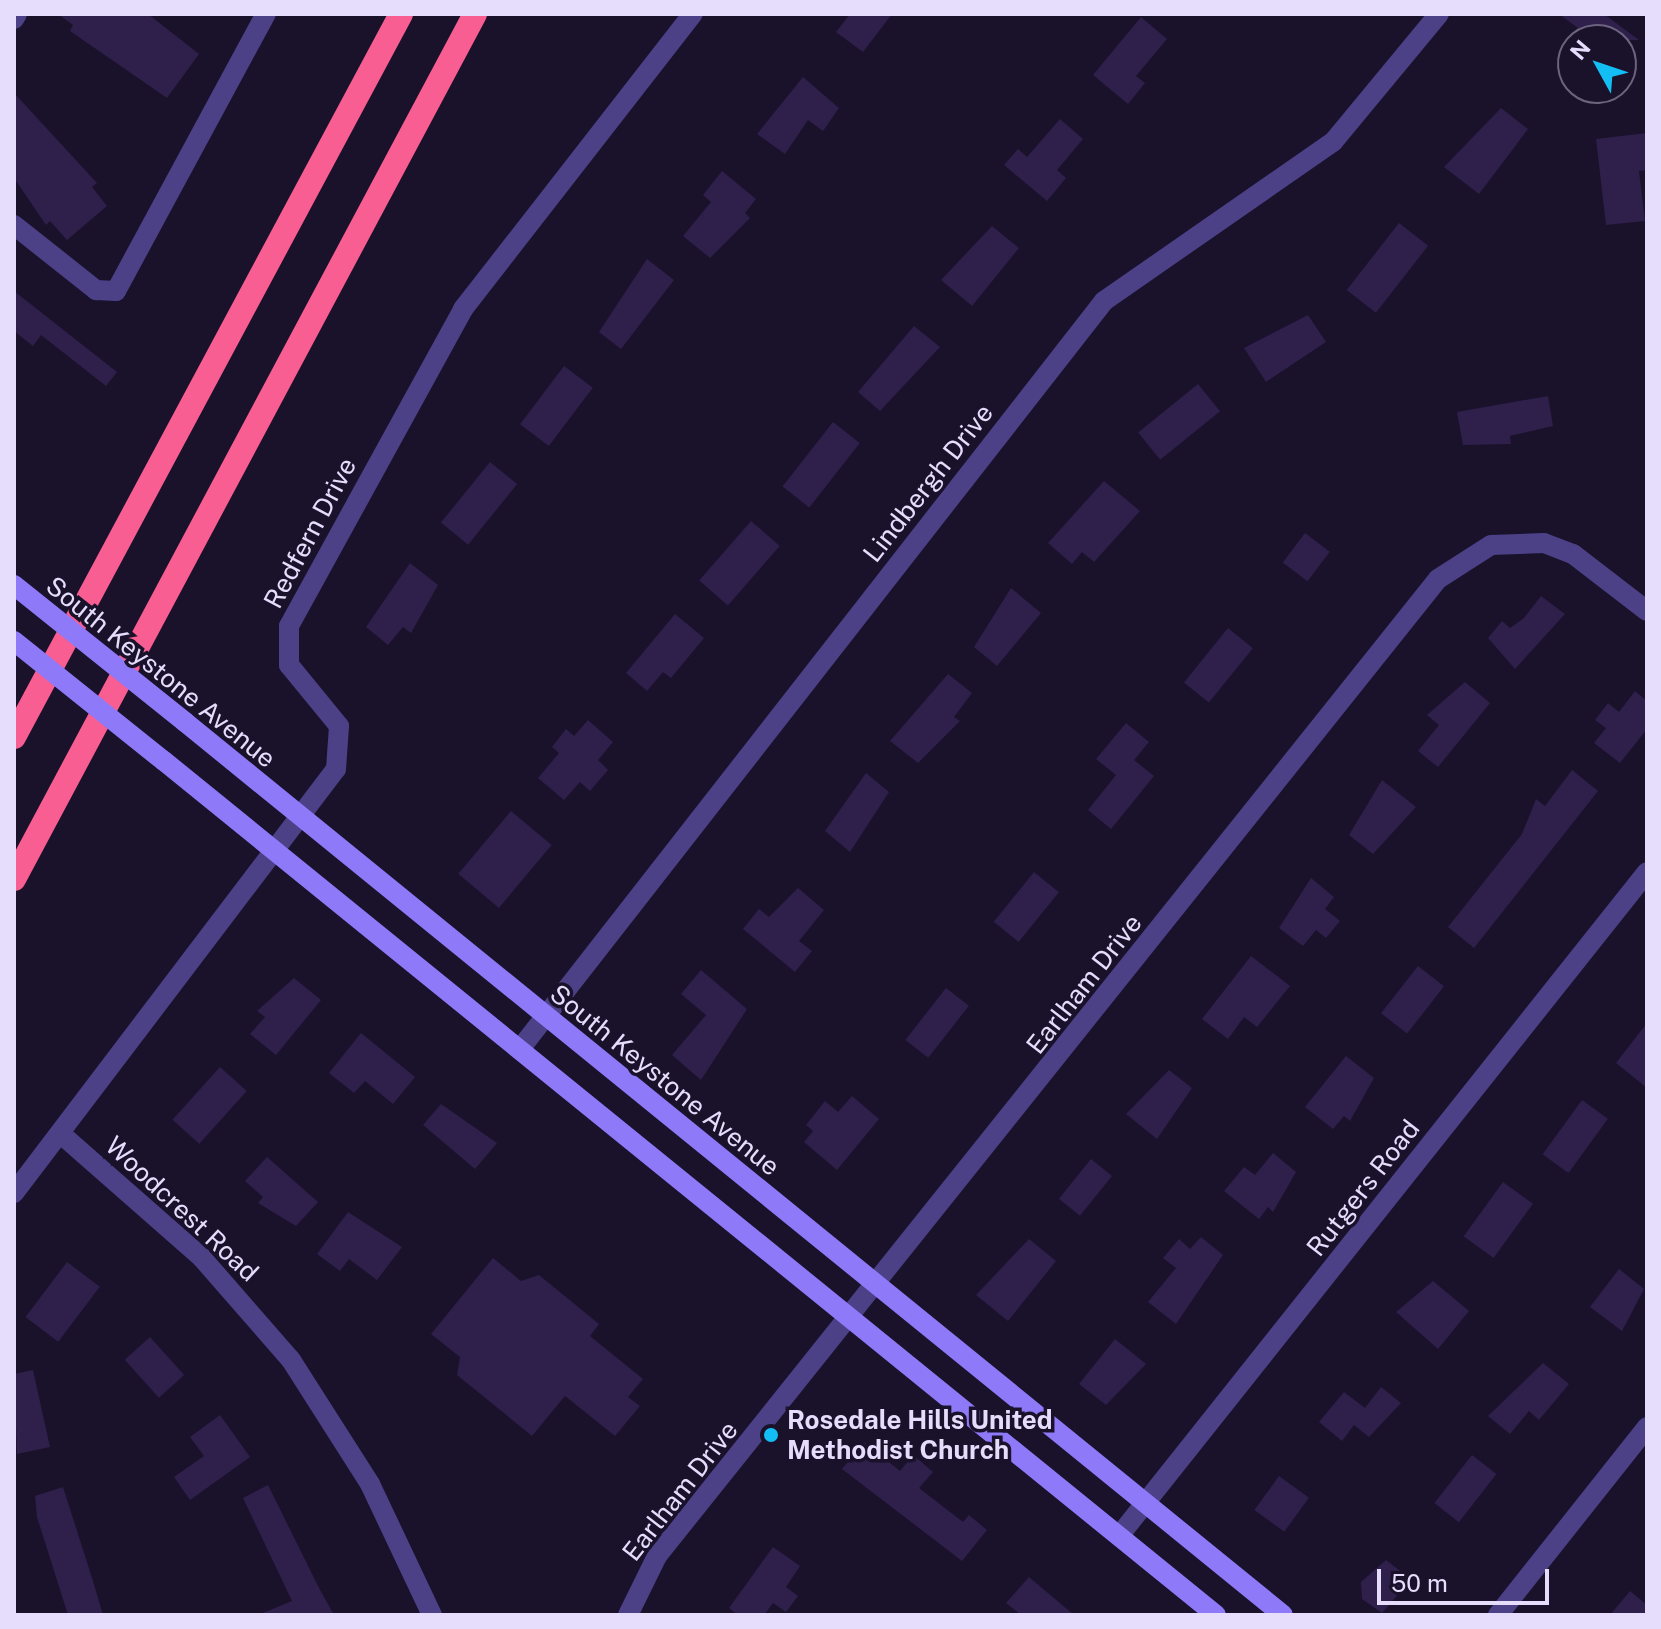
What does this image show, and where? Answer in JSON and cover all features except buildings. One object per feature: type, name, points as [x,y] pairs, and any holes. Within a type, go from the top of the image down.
[{"type":"highway","points":[[14,737],[401,14]]},
{"type":"highway","points":[[14,879],[475,14]]},
{"type":"main road","name":"South Keystone Avenue","points":[[14,585],[1283,1615]]},
{"type":"main road","points":[[14,641],[1216,1615]]},
{"type":"street","points":[[14,225],[96,290],[116,291],[266,14]]},
{"type":"street","name":"Redfern Drive","points":[[14,1193],[301,820],[342,748],[330,712],[289,665],[289,626],[463,309],[693,14]]},
{"type":"street","name":"Lindbergh Drive","points":[[520,1049],[1104,301],[1333,142],[1439,14]]},
{"type":"street","name":"Earlham Drive","points":[[628,1615],[657,1556],[1462,557],[1501,543],[1544,543],[1573,554],[1647,611]]},
{"type":"street","name":"Rutgers Road","points":[[1119,1536],[1647,872]]},
{"type":"street","name":"Woodcrest Road","points":[[61,1134],[202,1258],[291,1360],[370,1484],[432,1615]]},
{"type":"street","points":[[1498,1615],[1647,1427]]},
{"type":"place","name":"Rosedale Hills United Methodist Church","points":[[771,1435]]}]
